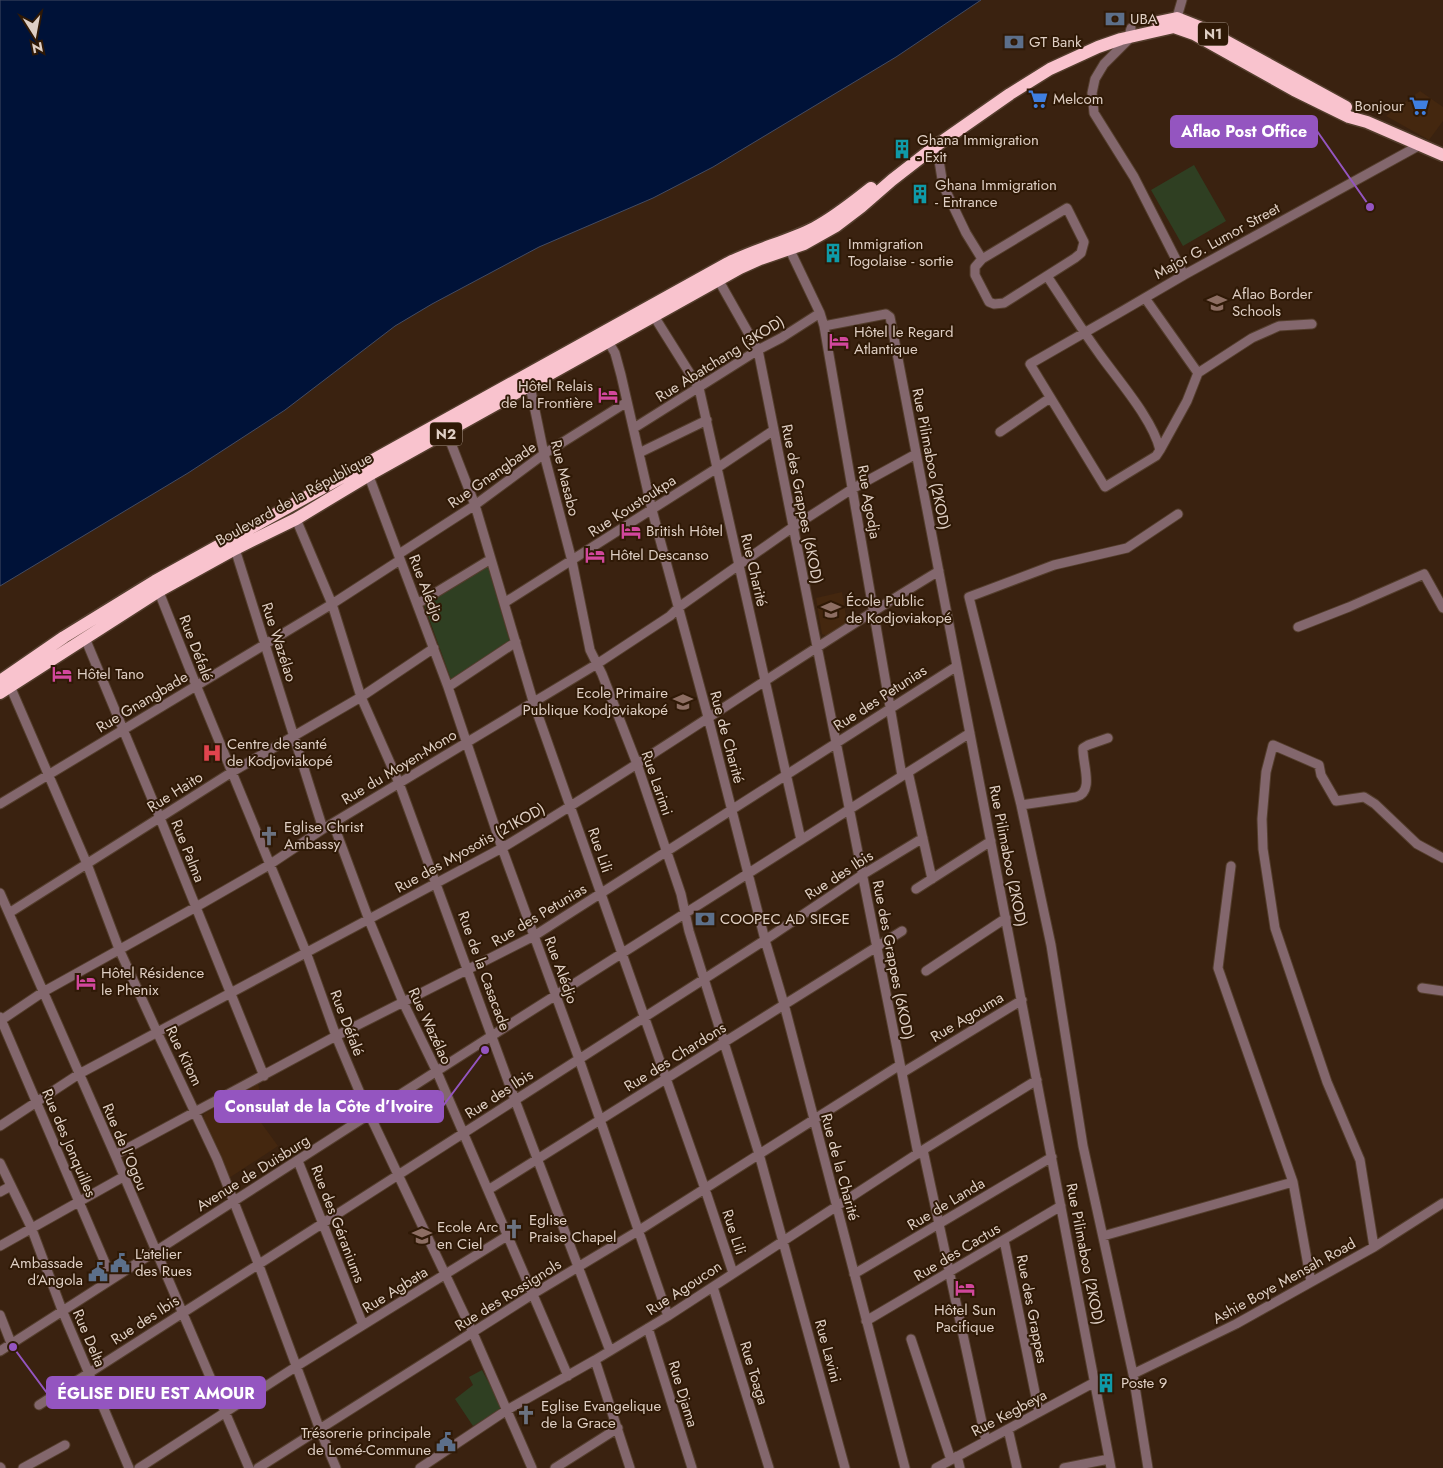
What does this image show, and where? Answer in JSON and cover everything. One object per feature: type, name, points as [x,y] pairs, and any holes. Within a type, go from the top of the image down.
[{"type":"highway","name":"N1","points":[[891,177],[936,142],[1050,69],[1131,32],[1175,23],[1202,28],[1300,83],[1331,98],[1367,122],[1443,154]]},
{"type":"highway","name":"Boulevard de la République","points":[[3,687],[64,637],[605,338],[748,253],[787,244],[804,244],[836,226],[861,207],[891,177]]},
{"type":"highway","name":"Boulevard de la République","points":[[651,312],[719,280],[787,244]]},
{"type":"highway","name":"Boulevard de la République","points":[[3,687],[85,638],[157,586],[296,519],[367,470],[447,433],[530,386],[605,338]]},
{"type":"street","points":[[1175,23],[1182,0]]},
{"type":"street","points":[[1131,32],[1104,64],[1095,78],[1092,93],[1094,113],[1134,176],[1184,275]]},
{"type":"street","points":[[936,142],[944,187],[966,233],[982,259]]},
{"type":"street","name":"Major G. Lumor Street","points":[[1050,398],[1030,364],[1184,275],[1420,145]]},
{"type":"street","points":[[1066,208],[1084,242],[1083,248],[1076,258],[1047,276],[1004,303],[994,304],[989,302],[974,275],[975,266],[982,259],[1066,208]]},
{"type":"street","name":"Rue Agodja","points":[[787,244],[820,313],[824,326],[890,708],[932,879]]},
{"type":"street","points":[[1047,276],[1084,333],[1138,407],[1158,440],[1160,450]]},
{"type":"street","name":"Rue des Grappes (6KOD)","points":[[719,280],[758,350],[901,1069],[939,1224],[986,1441]]},
{"type":"street","points":[[1145,298],[1198,373]]},
{"type":"street","name":"Rue Charité","points":[[651,312],[698,388],[718,468],[800,840]]},
{"type":"street","name":"Rue Abatchang (3KOD)","points":[[634,428],[820,313]]},
{"type":"street","name":"Rue Pilimaboo (2KOD)","points":[[824,326],[886,314],[890,317],[1110,1464]]},
{"type":"street","points":[[1000,432],[1050,398],[1105,487],[1156,456],[1187,400],[1198,373],[1252,338],[1279,326],[1312,324]]},
{"type":"street","name":"Rue de Charité","points":[[605,338],[615,353],[652,510],[748,874]]},
{"type":"street","name":"Rue Masabo","points":[[530,386],[544,454],[572,561],[590,650],[596,664]]},
{"type":"street","name":"Rue Gnangbade","points":[[0,804],[332,604],[475,505],[544,454],[628,402]]},
{"type":"street","points":[[639,453],[707,420]]},
{"type":"street","name":"Rue Koustoukpa","points":[[504,603],[718,468],[774,430]]},
{"type":"street","name":"Rue Lili","points":[[447,433],[475,505],[533,701],[705,1188],[732,1273]]},
{"type":"street","name":"Rue du Moyen-Mono","points":[[0,1019],[43,992],[269,865],[323,828],[596,664],[670,616],[679,607],[793,527],[852,489],[916,454]]},
{"type":"street","name":"Rue Alédjo","points":[[367,470],[448,686],[502,848],[579,1059],[668,1316]]},
{"type":"street","points":[[1148,1468],[1133,1374],[1083,1146],[1051,944],[1020,805],[969,597],[1054,565],[1127,548],[1178,514]]},
{"type":"street","name":"Rue de la Casacade","points":[[296,519],[332,604],[362,697],[399,783],[437,883],[515,1100],[610,1351]]},
{"type":"street","name":"Rue Wazélao","points":[[235,549],[323,828]]},
{"type":"street","points":[[417,604],[491,559]]},
{"type":"street","name":"Rue des Myosotis (21KOD)","points":[[0,1126],[79,1074],[502,848],[570,807],[765,682],[873,610],[939,572]]},
{"type":"street","points":[[1298,627],[1424,574],[1443,608]]},
{"type":"street","name":"Rue Défalé","points":[[157,586],[196,686],[306,952],[336,1036],[370,1115],[473,1333],[532,1468]]},
{"type":"street","name":"Rue Palma","points":[[85,638],[264,1076]]},
{"type":"street","points":[[448,686],[516,642]]},
{"type":"street","name":"Rue Haito","points":[[5,909],[87,864],[232,772],[362,697],[434,648]]},
{"type":"street","name":"Rue Larimi","points":[[596,664],[637,764],[667,852],[684,904],[689,931],[724,1042]]},
{"type":"street","name":"Rue des Petunias","points":[[115,1155],[336,1036],[534,936],[957,666]]},
{"type":"street","name":"Rue Kitom","points":[[3,687],[49,775],[87,864],[119,949],[217,1159],[336,1468]]},
{"type":"street","name":"Avenue de Duisburg","points":[[0,1351],[849,808],[970,733]]},
{"type":"street","points":[[1020,805],[1081,795],[1086,788],[1084,748],[1108,738]]},
{"type":"street","points":[[1374,1247],[1360,1160],[1327,1082],[1275,928],[1263,849],[1262,819],[1266,772],[1273,745],[1319,765],[1321,776],[1336,801],[1364,797],[1375,804],[1417,844],[1443,858]]},
{"type":"street","name":"Rue Wazélao","points":[[333,823],[369,920],[403,1002],[437,1072],[568,1376]]},
{"type":"street","name":"Rue des Ibis","points":[[39,1405],[765,940],[862,875],[923,838]]},
{"type":"street","points":[[916,889],[991,842]]},
{"type":"street","points":[[1231,866],[1218,968],[1293,1182],[1311,1282]]},
{"type":"street","name":"Rue de la Charité","points":[[748,874],[784,1004],[905,1468]]},
{"type":"street","name":"Rue de l'Ogou","points":[[0,893],[5,909],[115,1155],[225,1412]]},
{"type":"street","points":[[926,971],[1006,918]]},
{"type":"street","name":"Rue des Chardons","points":[[488,1190],[902,931]]},
{"type":"street","points":[[1422,988],[1443,991]]},
{"type":"street","name":"Rue Agouma","points":[[901,1069],[1022,1000]]},
{"type":"street","name":"Rue des Jonquilles","points":[[0,1019],[112,1279]]},
{"type":"street","name":"Rue Lavini","points":[[724,1042],[760,1154],[845,1468]]},
{"type":"street","name":"Rue des Rossignols","points":[[258,1468],[533,1294],[638,1231],[813,1119],[901,1069]]},
{"type":"street","name":"Rue Agoucon","points":[[420,1468],[507,1410],[668,1316],[920,1152],[1037,1080]]},
{"type":"street","name":"Rue de Landa","points":[[854,1274],[1052,1157]]},
{"type":"street","name":"Rue des Géraniums","points":[[298,1161],[363,1325]]},
{"type":"street","name":"Rue Delta","points":[[0,1163],[31,1227],[62,1310],[129,1468]]},
{"type":"street","points":[[0,1246],[123,1177]]},
{"type":"street","points":[[1103,1236],[1293,1182]]},
{"type":"street","points":[[0,1192],[11,1186]]},
{"type":"street","name":"Rue des Cactus","points":[[866,1321],[1061,1206]]},
{"type":"street","name":"Ashie Boye Mensah Road","points":[[1133,1374],[1236,1324],[1441,1208]]},
{"type":"street","name":"Rue Agbata","points":[[139,1468],[297,1366],[507,1236]]},
{"type":"street","name":"Rue des Grappes","points":[[1004,1240],[1039,1412]]},
{"type":"street","name":"Rue Toaga","points":[[712,1287],[769,1468]]},
{"type":"street","points":[[0,1315],[11,1344]]},
{"type":"street","name":"Rue Djama","points":[[648,1328],[692,1468]]},
{"type":"street","points":[[912,1339],[954,1458],[960,1468]]},
{"type":"street","points":[[595,1360],[630,1468]]},
{"type":"street","name":"Rue Kegbeya","points":[[936,1468],[1095,1382]]},
{"type":"street","points":[[225,1412],[249,1468]]},
{"type":"street","points":[[555,1468],[618,1428]]},
{"type":"street","points":[[1008,1429],[1017,1468]]},
{"type":"street","points":[[23,1468],[65,1445]]},
{"type":"street","points":[[1064,1468],[1110,1464]]},
{"type":"shaded area","points":[[1420,91],[1443,107],[1443,121],[1429,140],[1386,116]]},
{"type":"shaded area","name":"École Public de Kodjoviakopé","points":[[842,592],[847,622],[827,636],[822,634],[816,598]]},
{"type":"shaded area","points":[[258,1081],[262,1109],[254,1113],[278,1146],[229,1178],[203,1118],[204,1114]]},
{"type":"green space","points":[[1194,165],[1226,221],[1183,246],[1151,190]]},
{"type":"green space","points":[[487,563],[510,642],[452,682],[423,602]]},
{"type":"green space","points":[[482,1370],[503,1409],[473,1426],[455,1399],[473,1385],[469,1377]]},
{"type":"water","points":[[0,0],[981,0],[896,57],[713,167],[653,198],[539,247],[395,326],[285,410],[188,473],[0,586]]},
{"type":"place","name":"UBA","points":[[1115,19]]},
{"type":"place","name":"GT Bank","points":[[1014,42]]},
{"type":"place","name":"Melcom","points":[[1038,99]]},
{"type":"place","name":"Bonjour","points":[[1419,106]]},
{"type":"place","name":"Ghana Immigration - Exit","points":[[902,149]]},
{"type":"place","name":"Ghana Immigration - Entrance","points":[[920,194]]},
{"type":"place","name":"Aflao Post Office","points":[[1370,207]]},
{"type":"place","name":"Immigration Togolaise - sortie","points":[[833,253]]},
{"type":"place","name":"Aflao Border Schools","points":[[1217,303]]},
{"type":"place","name":"Hôtel le Regard Atlantique","points":[[839,341]]},
{"type":"place","name":"Hôtel Relais de la Frontière","points":[[608,395]]},
{"type":"place","name":"British Hôtel","points":[[631,531]]},
{"type":"place","name":"Hôtel Descanso","points":[[595,555]]},
{"type":"place","name":"École Public de Kodjoviakopé","points":[[831,610]]},
{"type":"place","name":"Hôtel Tano","points":[[62,674]]},
{"type":"place","name":"Ecole Primaire Publique Kodjoviakopé","points":[[683,702]]},
{"type":"place","name":"Centre de santé de Kodjoviakopé","points":[[212,753]]},
{"type":"place","name":"Eglise Christ Ambassy","points":[[269,836]]},
{"type":"place","name":"COOPEC AD SIEGE","points":[[705,919]]},
{"type":"place","name":"Hôtel Résidence le Phenix","points":[[86,982]]},
{"type":"place","name":"Consulat de la Côte d’Ivoire","points":[[485,1050]]},
{"type":"place","name":"Eglise Praise Chapel","points":[[514,1229]]},
{"type":"place","name":"Ecole Arc en Ciel","points":[[422,1236]]},
{"type":"place","name":"L'atelier des Rues","points":[[120,1263]]},
{"type":"place","name":"Ambassade d’Angola","points":[[98,1272]]},
{"type":"place","name":"Hôtel Sun Pacifique","points":[[965,1288]]},
{"type":"place","name":"ÉGLISE DIEU EST AMOUR","points":[[13,1347]]},
{"type":"place","name":"Poste 9","points":[[1106,1383]]},
{"type":"place","name":"Eglise Evangelique de la Grace","points":[[526,1415]]},
{"type":"place","name":"Trésorerie principale de Lomé-Commune","points":[[446,1442]]}]
